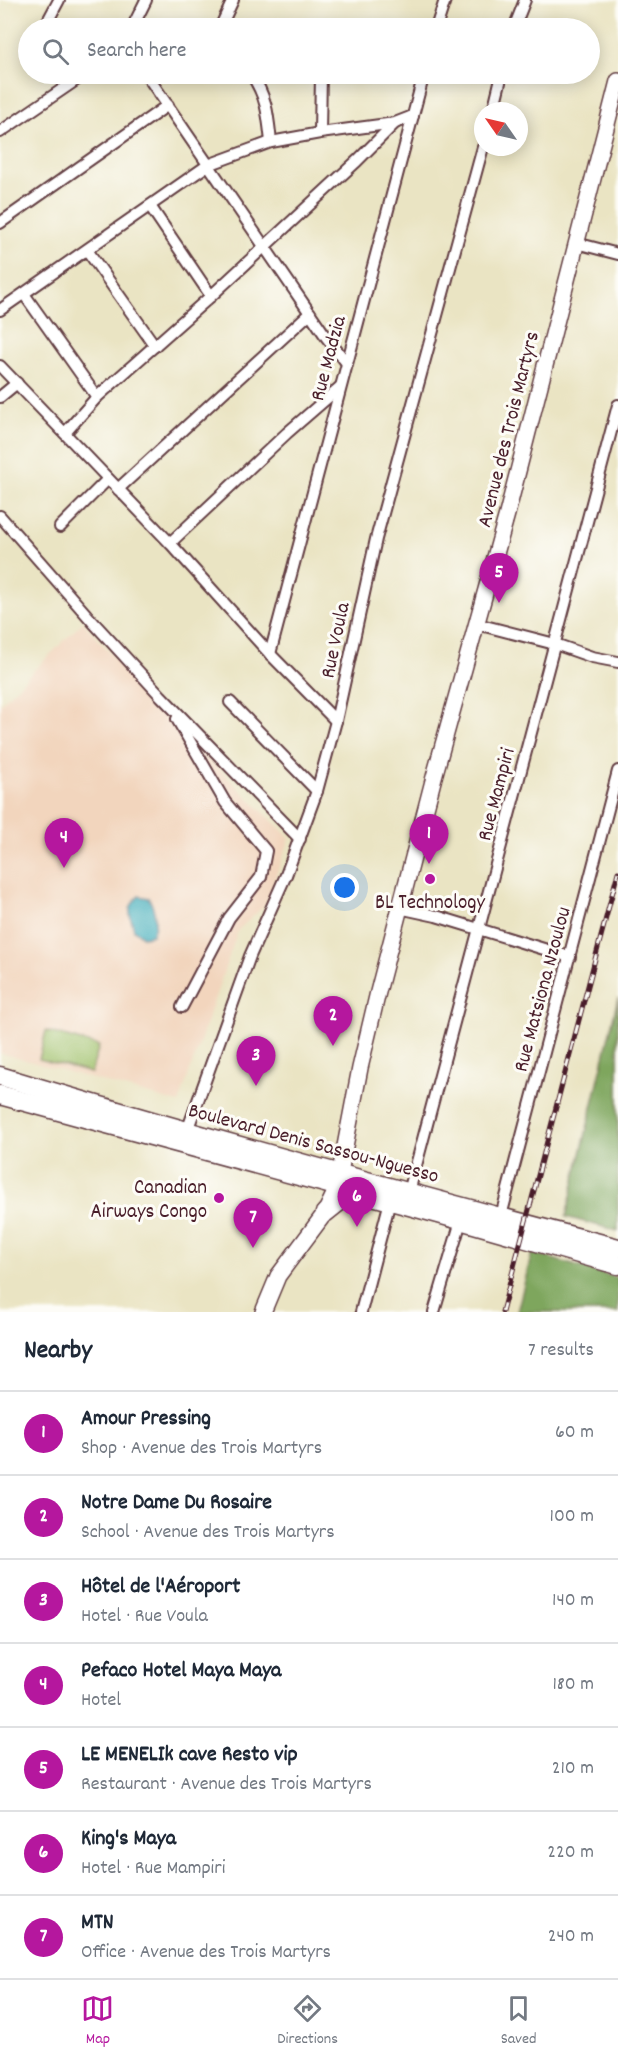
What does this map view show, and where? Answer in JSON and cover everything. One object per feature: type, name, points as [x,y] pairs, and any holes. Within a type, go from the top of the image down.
[{"type":"main road","name":"Avenue des Trois Martyrs","points":[[263,1312],[278,1276],[320,1219],[335,1179],[399,908],[507,514],[618,81]]},
{"type":"main road","name":"Boulevard Denis Sassou-Nguesso","points":[[0,1076],[187,1131],[335,1179],[359,1193],[618,1265]]},
{"type":"main road","name":"Boulevard Denis Sassou-Nguesso","points":[[0,1095],[335,1179],[409,1192],[618,1248]]},
{"type":"main road","points":[[320,1219],[340,1201],[359,1193]]},
{"type":"street","points":[[49,18],[59,0]]},
{"type":"street","points":[[137,18],[146,0]]},
{"type":"street","points":[[225,18],[233,0]]},
{"type":"street","points":[[439,18],[445,0]]},
{"type":"street","points":[[518,18],[525,0]]},
{"type":"street","points":[[0,132],[70,84]]},
{"type":"street","points":[[153,84],[327,338],[346,362]]},
{"type":"street","points":[[258,84],[266,105],[271,142]]},
{"type":"street","points":[[320,133],[321,84]]},
{"type":"street","name":"Rue Madzia","points":[[270,654],[421,84]]},
{"type":"street","points":[[495,102],[500,84]]},
{"type":"street","points":[[0,223],[168,105]]},
{"type":"street","points":[[0,310],[208,165],[271,142],[395,123],[413,116]]},
{"type":"street","points":[[65,433],[97,397],[211,296],[395,123]]},
{"type":"street","name":"Rue Voula","points":[[187,1131],[250,956],[300,839],[317,791],[336,721],[376,539],[481,156]]},
{"type":"street","points":[[150,206],[211,296]]},
{"type":"street","points":[[576,243],[618,254]]},
{"type":"street","points":[[87,250],[155,346]]},
{"type":"street","points":[[24,294],[97,397]]},
{"type":"street","points":[[118,489],[310,313]]},
{"type":"street","points":[[0,366],[170,543],[270,654],[336,721]]},
{"type":"street","points":[[0,397],[17,383]]},
{"type":"street","points":[[170,543],[287,433],[340,387]]},
{"type":"street","name":"Rue Mampiri","points":[[409,1192],[618,405]]},
{"type":"street","points":[[60,527],[108,479]]},
{"type":"street","points":[[0,516],[170,706],[300,839]]},
{"type":"street","points":[[477,624],[555,644],[592,657],[618,662]]},
{"type":"street","points":[[230,702],[317,791]]},
{"type":"street","points":[[170,706],[225,802],[266,851],[261,877],[230,918],[182,1007]]},
{"type":"street","name":"Rue Matsiona Nzoulou","points":[[501,1216],[618,771]]},
{"type":"street","points":[[399,908],[436,916],[570,957]]},
{"type":"street","points":[[361,1312],[390,1200]]},
{"type":"street","points":[[434,1312],[461,1221]]},
{"type":"shaded area","points":[[83,622],[172,724],[290,838],[265,905],[238,930],[179,1103],[0,1053],[0,704]]},
{"type":"green space","points":[[618,998],[618,1231],[566,1217]]},
{"type":"green space","points":[[46,1031],[99,1046],[91,1073],[39,1059]]},
{"type":"green space","points":[[532,1253],[618,1278],[618,1312],[517,1312]]},
{"type":"water","points":[[139,896],[149,898],[155,916],[152,935],[144,937],[134,930],[130,916],[130,908]]},
{"type":"railway","points":[[502,1312],[618,872]]},
{"type":"place","name":"LE MENELIk cave Resto vip","points":[[499,603]]},
{"type":"place","name":"Amour Pressing","points":[[429,864]]},
{"type":"place","name":"Pefaco Hotel Maya Maya","points":[[64,868]]},
{"type":"place","name":"BL Technology","points":[[430,879]]},
{"type":"place","name":"Notre Dame Du Rosaire","points":[[333,1046]]},
{"type":"place","name":"Hôtel de l'Aéroport","points":[[256,1086]]},
{"type":"place","name":"Canadian Airways Congo","points":[[219,1198]]},
{"type":"place","name":"King's Maya","points":[[357,1227]]},
{"type":"place","name":"MTN","points":[[253,1248]]}]
